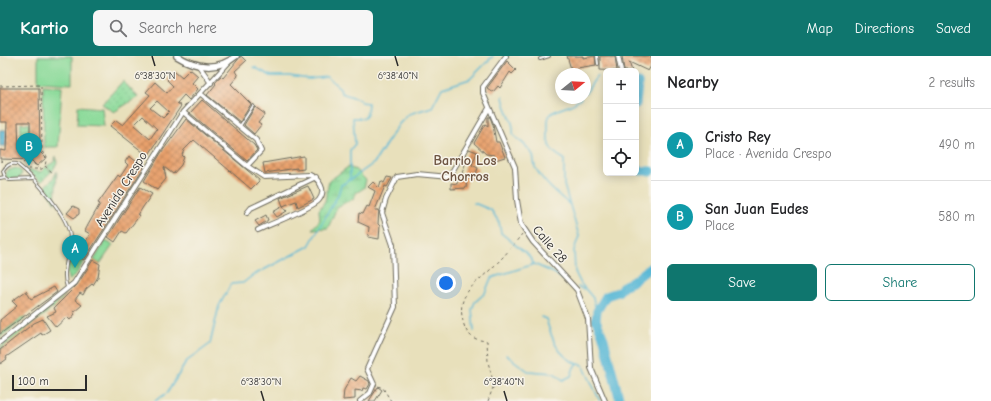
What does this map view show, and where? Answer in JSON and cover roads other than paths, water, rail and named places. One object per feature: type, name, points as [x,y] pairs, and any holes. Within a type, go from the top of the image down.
[{"type":"main road","points":[[177,56],[188,63],[200,66],[214,66],[229,62]]},
{"type":"main road","name":"Avenida Crespo","points":[[229,62],[236,56]]},
{"type":"street","name":"Calle 28","points":[[506,56],[483,87],[483,93],[515,167],[519,217],[524,231],[577,290],[588,319],[591,368],[605,401]]},
{"type":"street","points":[[618,56],[620,68]]},
{"type":"street","name":"Avenida Crespo","points":[[0,342],[67,289],[83,271],[183,112],[229,62]]},
{"type":"street","points":[[200,66],[211,83]]},
{"type":"street","points":[[201,94],[256,140],[261,151],[247,166]]},
{"type":"street","points":[[360,401],[370,393],[374,384],[367,369],[395,307],[393,245],[382,213],[390,189],[397,177],[417,174],[449,177],[489,108]]},
{"type":"street","points":[[183,112],[247,166],[264,177],[301,174],[310,175],[316,177],[321,184],[323,191],[319,200],[311,206],[258,230]]},
{"type":"street","points":[[247,213],[251,208],[316,177]]},
{"type":"lane","points":[[540,59],[549,56]]},
{"type":"lane","points":[[597,56],[598,64]]},
{"type":"lane","points":[[239,127],[253,106]]},
{"type":"lane","points":[[33,179],[8,180],[5,177],[3,170],[12,163],[17,164],[23,169],[47,192],[69,230],[70,240],[64,280],[67,289]]},
{"type":"lane","points":[[0,178],[5,177]]},
{"type":"water","points":[[0,130],[6,130],[6,146],[0,146]]},
{"type":"waterway","points":[[350,180],[374,163],[399,124],[409,114],[432,107],[442,88],[470,79],[493,56]]},
{"type":"waterway","points":[[155,401],[167,393],[187,361],[210,344],[219,306],[231,284],[243,283],[252,276],[309,246],[338,195],[341,185],[350,180],[350,150],[355,144],[353,118],[364,118],[367,113],[368,103],[361,102],[359,99],[341,93],[340,88],[327,77],[309,79],[289,76],[271,76],[254,67]]},
{"type":"waterway","points":[[591,85],[597,76]]},
{"type":"waterway","points":[[503,96],[505,106],[511,120],[513,135],[531,152],[535,167],[542,178],[569,204]]},
{"type":"waterway","points":[[574,104],[557,110],[550,115],[548,120],[548,142],[552,150],[564,159],[564,185],[579,236],[574,250],[575,272],[581,284],[593,298],[597,313]]},
{"type":"waterway","points":[[639,169],[641,171],[651,171]]},
{"type":"waterway","points":[[474,203],[491,210],[499,222],[501,233],[528,255],[534,264]]},
{"type":"waterway","points":[[474,331],[472,309],[475,302],[485,293],[491,278],[534,264],[554,273],[564,280]]},
{"type":"waterway","points":[[620,401],[604,339],[596,320],[597,311],[606,296],[618,292],[625,285],[632,282],[651,267]]},
{"type":"waterway","points":[[578,287],[583,289]]},
{"type":"waterway","points":[[541,317],[546,319],[553,340],[560,352],[571,361],[578,364]]},
{"type":"waterway","points":[[506,355],[528,371],[554,373],[563,380],[571,376],[574,367],[578,364],[583,365],[600,401]]},
{"type":"place","name":"San Juan Eudes","points":[[29,166]]},
{"type":"place","name":"Cristo Rey","points":[[75,268]]},
{"type":"district","name":"Barrio Los Chorros","points":[[465,168]]}]
